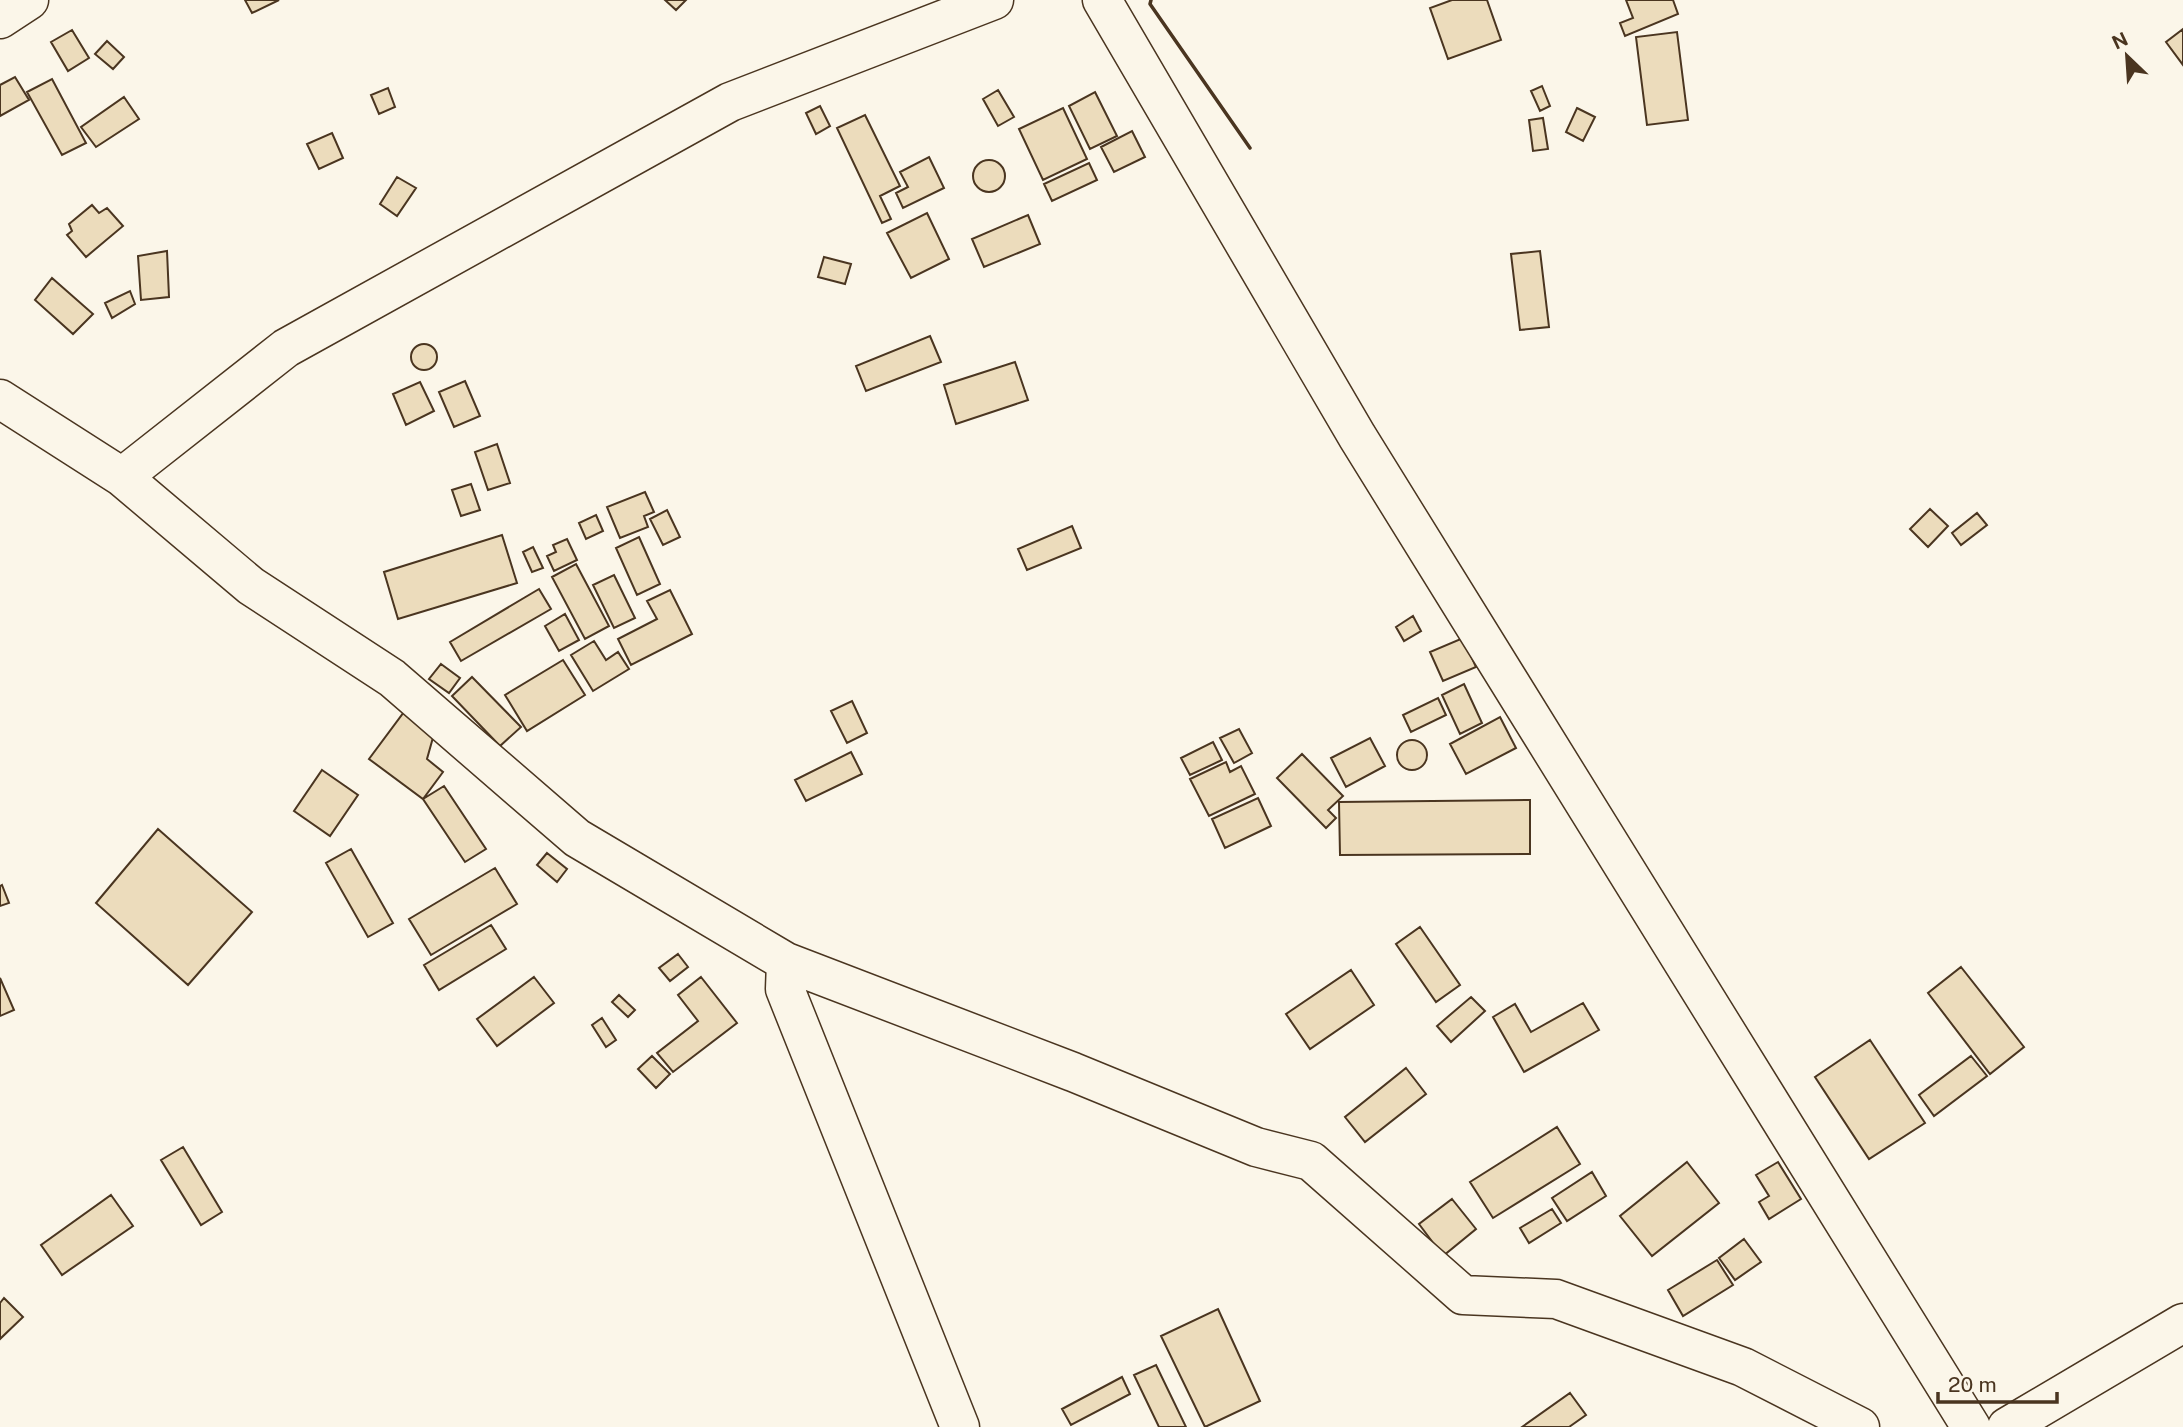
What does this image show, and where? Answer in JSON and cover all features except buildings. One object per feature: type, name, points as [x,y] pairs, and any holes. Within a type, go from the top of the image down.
[{"type":"street","points":[[0,19],[29,0]]},
{"type":"street","points":[[122,477],[286,348],[730,102],[994,0]]},
{"type":"street","points":[[1102,0],[1357,436],[1971,1427]]},
{"type":"street","points":[[0,399],[122,477],[250,586],[392,678],[578,838],[786,962],[1073,1072],[1256,1147],[1311,1161],[1463,1294],[1556,1299],[1743,1367],[1860,1427]]},
{"type":"street","points":[[786,962],[785,989],[960,1427]]},
{"type":"street","points":[[2007,1427],[2183,1323]]},
{"type":"wall","points":[[1151,0],[1150,4],[1250,148]]}]
